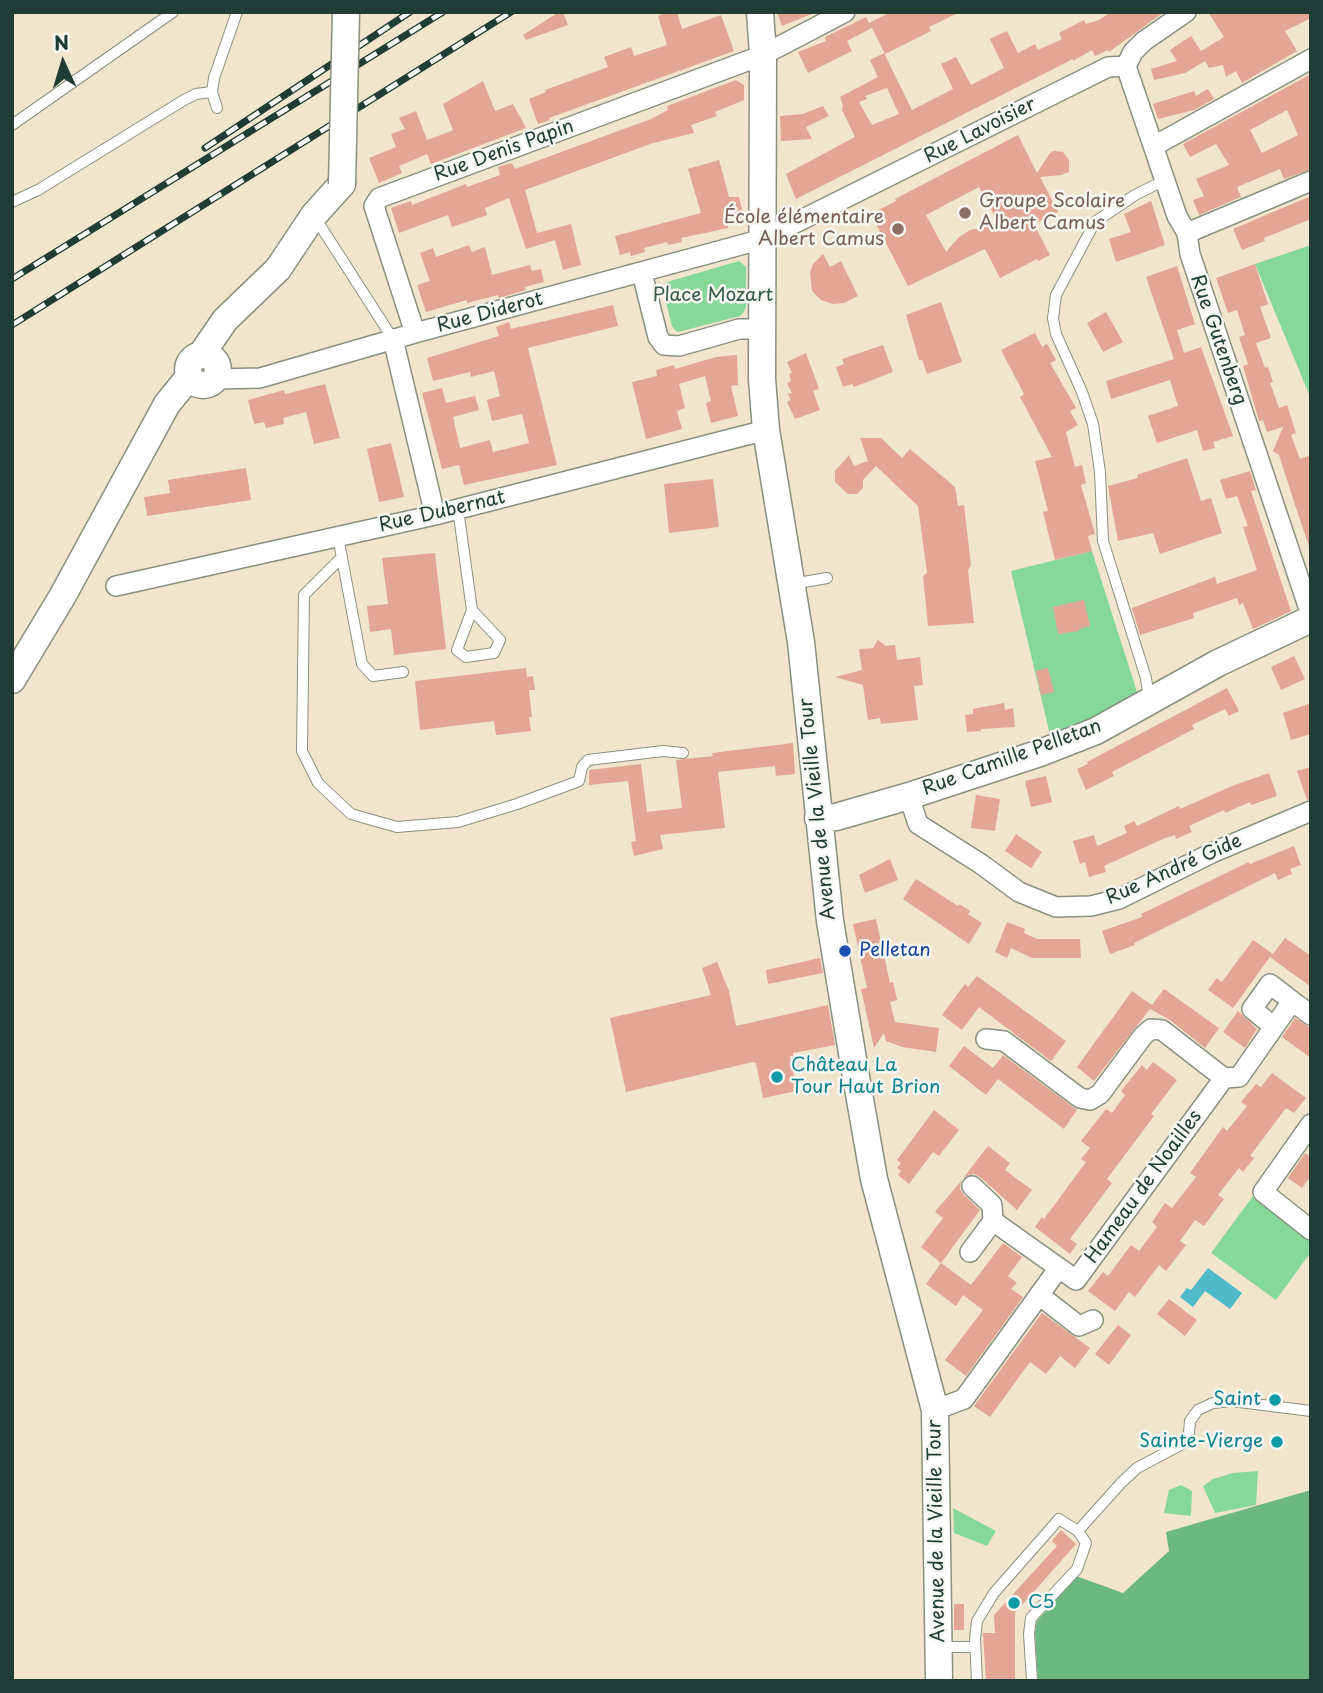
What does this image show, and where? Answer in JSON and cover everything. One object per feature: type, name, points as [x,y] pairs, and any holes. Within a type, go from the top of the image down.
[{"type":"street","points":[[12,680],[62,597],[167,404],[225,320],[278,269],[334,188],[346,12]]},
{"type":"street","name":"Avenue de la Vieille Tour","points":[[760,12],[763,55],[762,379],[766,430],[801,642],[830,921],[874,1179],[935,1410],[939,1681]]},
{"type":"street","name":"Rue Denis Papin","points":[[415,333],[374,206],[379,198],[763,55],[845,12]]},
{"type":"street","points":[[1126,66],[1133,52],[1144,41],[1186,12]]},
{"type":"street","points":[[1154,146],[1311,59]]},
{"type":"street","name":"Rue Gutenberg","points":[[1126,66],[1177,216],[1187,233],[1190,254],[1311,617]]},
{"type":"street","name":"Rue Lavoisier","points":[[763,239],[1108,67],[1126,66]]},
{"type":"street","points":[[1187,233],[1311,181]]},
{"type":"street","name":"Rue Diderot","points":[[216,379],[260,378],[393,339],[763,239]]},
{"type":"street","points":[[642,273],[658,337],[664,345],[678,346],[738,329],[762,329]]},
{"type":"street","points":[[393,339],[435,515]]},
{"type":"street","points":[[195,366],[211,356],[218,364],[216,379]]},
{"type":"street","name":"Rue Dubernat","points":[[116,586],[435,515],[766,430]]},
{"type":"street","name":"Rue Camille Pelletan","points":[[818,818],[836,817],[909,796],[1084,736],[1218,663],[1311,617]]},
{"type":"street","name":"Rue André Gide","points":[[909,796],[918,824],[1019,892],[1056,907],[1091,906],[1119,899],[1214,852],[1311,811]]},
{"type":"street","name":"Hameau de Noailles","points":[[1274,1027],[1252,1009],[1270,984],[1303,1009]]},
{"type":"street","name":"Hameau de Noailles","points":[[972,1186],[992,1205],[993,1221],[1076,1280],[1224,1078],[1239,1077],[1288,1007],[1303,1009]]},
{"type":"street","points":[[986,1039],[1004,1041],[1080,1098],[1090,1100],[1100,1094],[1151,1029],[1161,1030],[1224,1078]]},
{"type":"street","points":[[1311,1124],[1264,1192],[1311,1230]]},
{"type":"street","points":[[970,1252],[993,1221]]},
{"type":"street","name":"Hameau de Noailles","points":[[935,1410],[964,1399],[1058,1269]]},
{"type":"street","points":[[1039,1295],[1079,1326],[1093,1320]]},
{"type":"lane","points":[[12,125],[173,12]]},
{"type":"lane","points":[[217,108],[212,92],[219,61],[237,12]]},
{"type":"lane","points":[[12,202],[38,190],[184,100],[196,94],[212,92]]},
{"type":"lane","points":[[1150,701],[1146,678],[1103,541],[1100,472],[1093,424],[1056,334],[1053,318],[1056,295],[1095,222],[1135,195],[1165,180]]},
{"type":"lane","points":[[314,215],[393,339]]},
{"type":"lane","points":[[458,509],[472,610],[457,650],[466,657],[494,653],[500,640],[472,610]]},
{"type":"lane","points":[[338,537],[362,664],[373,676],[403,672]]},
{"type":"lane","points":[[342,556],[304,595],[302,751],[318,783],[351,814],[397,827],[458,822],[579,781],[582,767],[588,760],[663,751],[683,753]]},
{"type":"lane","points":[[792,584],[827,578]]},
{"type":"lane","points":[[1078,1531],[1137,1468],[1184,1443],[1189,1433],[1190,1420],[1198,1410],[1213,1403],[1231,1401],[1311,1411]]},
{"type":"lane","points":[[977,1681],[977,1621],[994,1593],[1059,1519],[1078,1531],[1086,1543],[1077,1569],[1031,1618],[1029,1634],[1032,1681]]},
{"type":"lane","points":[[939,1647],[975,1647]]},
{"type":"green space","points":[[1311,245],[1311,399],[1255,264]]},
{"type":"green space","name":"Place Mozart","points":[[739,261],[746,267],[744,312],[740,316],[678,332],[675,330],[663,291],[667,282]]},
{"type":"green space","points":[[1092,551],[1138,695],[1051,739],[1011,571]]},
{"type":"green space","points":[[1253,1196],[1311,1238],[1311,1252],[1276,1300],[1211,1253]]},
{"type":"green space","points":[[1258,1471],[1256,1505],[1215,1513],[1203,1486],[1213,1479],[1233,1473]]},
{"type":"green space","points":[[1181,1485],[1192,1491],[1191,1516],[1164,1513],[1169,1490]]},
{"type":"green space","points":[[1311,1490],[1311,1681],[1038,1681],[1035,1632],[1037,1621],[1076,1576],[1123,1593],[1169,1551],[1166,1532]]},
{"type":"green space","points":[[953,1508],[996,1531],[987,1546],[954,1533]]},
{"type":"water","points":[[1208,1268],[1242,1293],[1230,1309],[1205,1291],[1193,1307],[1180,1297],[1187,1288],[1191,1290]]},
{"type":"building","points":[[563,12],[568,25],[526,40],[523,35]]},
{"type":"building","points":[[666,12],[677,12],[682,29],[721,15],[734,51],[538,124],[529,99],[546,92],[545,90],[608,67],[604,57],[631,47],[634,56],[667,45],[658,16]]},
{"type":"building","points":[[777,12],[814,12],[814,13],[782,26]]},
{"type":"building","points":[[891,12],[960,12],[929,27],[931,31],[885,54],[872,28],[847,41],[852,51],[808,73],[798,52],[826,41],[825,37],[866,17],[869,23]]},
{"type":"building","points":[[1111,12],[1164,12],[1109,52],[1108,50],[1095,56],[1092,50],[796,199],[786,174],[855,137],[842,110],[840,97],[878,77],[870,60],[884,53],[912,110],[953,89],[941,64],[956,57],[971,85],[1004,68],[990,39],[998,35],[1007,31],[1018,53],[1035,44],[1038,50],[1062,39],[1059,33],[1084,20],[1086,24]],"holes":[[[887,88],[899,114],[872,125],[859,102],[867,99],[865,96]]]},
{"type":"building","points":[[1208,12],[1311,12],[1311,18],[1285,31],[1297,51],[1242,83],[1236,71],[1226,77],[1223,65],[1209,68],[1205,61],[1185,73],[1154,80],[1151,69],[1177,61],[1170,50],[1191,36],[1201,51],[1224,37]]},
{"type":"building","points":[[1311,74],[1311,169],[1284,179],[1280,169],[1237,187],[1241,197],[1199,215],[1193,200],[1204,196],[1196,179],[1229,165],[1216,144],[1190,157],[1183,144]],"holes":[[[1287,110],[1298,135],[1262,153],[1250,130]]]},
{"type":"building","points":[[736,80],[744,85],[744,100],[715,112],[717,116],[691,125],[694,133],[653,143],[525,190],[537,233],[571,224],[581,265],[563,270],[555,240],[526,249],[509,198],[485,208],[487,215],[452,227],[448,215],[399,233],[391,208],[411,201],[412,205],[466,184],[467,187],[500,175],[498,167],[512,163],[515,169],[651,119],[668,110],[667,106]]},
{"type":"building","points":[[483,81],[495,111],[513,104],[526,128],[431,164],[427,154],[399,166],[402,173],[379,183],[369,158],[396,147],[391,134],[405,129],[399,118],[416,111],[427,140],[449,132],[453,130],[443,104]]},
{"type":"building","points":[[1208,89],[1214,99],[1194,110],[1158,119],[1153,104],[1194,91],[1196,96]]},
{"type":"building","points":[[823,106],[829,116],[806,127],[812,139],[781,141],[780,116],[803,114]]},
{"type":"building","points":[[1018,135],[1037,173],[1054,151],[1063,152],[1069,160],[1069,172],[1040,177],[1058,212],[1034,224],[1050,255],[1000,278],[985,249],[908,286],[871,214],[896,201],[895,199]],"holes":[[[979,187],[999,224],[970,230],[959,237],[946,252],[926,215]]]},
{"type":"building","points":[[719,160],[729,197],[739,197],[744,217],[728,225],[728,228],[681,238],[682,242],[668,245],[667,242],[644,248],[645,252],[631,256],[630,252],[620,255],[615,236],[701,213],[688,169]]},
{"type":"building","points":[[1311,196],[1311,219],[1242,250],[1233,229]]},
{"type":"building","points":[[1151,201],[1165,245],[1116,262],[1109,239],[1131,232],[1124,214]]},
{"type":"building","points":[[469,245],[472,252],[485,247],[492,275],[530,265],[532,271],[541,269],[544,282],[499,298],[498,295],[467,303],[467,300],[426,312],[417,285],[430,281],[420,253],[433,248],[436,257]]},
{"type":"building","points":[[823,254],[830,267],[841,261],[858,296],[844,303],[833,304],[821,300],[812,291],[810,272],[813,264]]},
{"type":"building","points":[[1255,264],[1268,304],[1260,307],[1271,338],[1256,343],[1265,368],[1268,367],[1273,382],[1270,383],[1279,408],[1287,405],[1296,433],[1291,435],[1300,459],[1311,455],[1311,546],[1279,455],[1273,451],[1283,427],[1267,432],[1263,420],[1259,421],[1243,366],[1248,364],[1239,337],[1245,335],[1237,310],[1228,313],[1216,278]]},
{"type":"building","points":[[1177,266],[1195,324],[1177,330],[1184,353],[1201,347],[1233,436],[1213,442],[1215,448],[1203,451],[1197,430],[1157,443],[1148,416],[1178,406],[1170,380],[1111,399],[1106,381],[1174,359],[1146,277]]},
{"type":"building","points":[[941,302],[962,362],[927,374],[922,360],[919,360],[906,315]]},
{"type":"building","points":[[613,305],[618,326],[528,348],[557,465],[464,485],[459,465],[442,469],[422,393],[442,388],[446,403],[475,396],[479,410],[453,417],[460,448],[490,440],[493,452],[529,443],[522,414],[492,421],[487,400],[500,396],[494,371],[471,377],[470,372],[433,381],[427,358],[499,336],[496,327],[509,322],[511,329]]},
{"type":"building","points":[[1106,312],[1123,342],[1103,352],[1087,323]]},
{"type":"building","points":[[1035,333],[1042,347],[1047,344],[1056,360],[1050,363],[1076,408],[1070,411],[1078,425],[1066,432],[1075,467],[1082,465],[1086,483],[1081,485],[1095,534],[1088,536],[1092,551],[1055,560],[1043,512],[1048,511],[1035,461],[1052,457],[1020,397],[1024,394],[1001,350]]},
{"type":"building","points":[[883,345],[893,372],[854,387],[852,384],[843,387],[836,367],[844,364],[842,359]]},
{"type":"building","points":[[806,353],[819,389],[813,391],[820,410],[795,419],[787,402],[791,400],[788,394],[792,393],[787,383],[791,381],[789,374],[792,373],[787,362]]},
{"type":"building","points":[[737,355],[738,385],[731,386],[738,416],[711,423],[706,403],[711,401],[705,376],[679,384],[685,408],[677,411],[682,429],[646,439],[632,382],[657,376],[656,370],[674,365],[675,369],[716,357]]},
{"type":"building","points":[[325,384],[340,438],[314,444],[306,412],[283,418],[284,424],[266,428],[264,422],[254,424],[248,400],[284,390],[285,394]]},
{"type":"building","points":[[860,438],[881,438],[902,458],[910,449],[955,487],[958,506],[964,505],[974,623],[928,626],[923,576],[927,573],[918,506],[876,466],[863,480],[863,488],[857,494],[848,494],[835,482],[835,471],[849,455],[854,466],[868,461]]},
{"type":"building","points":[[391,443],[404,497],[379,502],[367,449]]},
{"type":"building","points":[[1187,458],[1201,501],[1211,498],[1222,533],[1160,554],[1153,533],[1118,541],[1108,486],[1138,478],[1137,475]]},
{"type":"building","points":[[246,468],[251,500],[147,516],[144,497],[170,493],[168,480]]},
{"type":"building","points":[[1250,471],[1256,490],[1251,491],[1291,611],[1253,629],[1243,603],[1239,605],[1237,598],[1193,613],[1194,618],[1140,635],[1132,608],[1215,577],[1217,584],[1257,570],[1243,527],[1248,526],[1237,496],[1226,499],[1220,480]]},
{"type":"building","points":[[713,479],[719,527],[669,533],[664,484]]},
{"type":"building","points":[[435,553],[446,649],[394,655],[391,629],[370,632],[367,606],[388,604],[382,558]]},
{"type":"building","points":[[1084,600],[1090,626],[1079,631],[1058,634],[1053,607]]},
{"type":"building","points":[[878,640],[886,646],[895,645],[897,660],[920,657],[923,685],[914,686],[918,720],[881,724],[880,718],[868,720],[863,685],[835,677],[862,670],[859,649],[873,648]]},
{"type":"building","points":[[1294,656],[1305,679],[1281,690],[1271,667]]},
{"type":"building","points":[[526,668],[527,677],[533,676],[535,690],[529,690],[531,731],[496,735],[494,721],[420,730],[415,681]]},
{"type":"building","points":[[1048,668],[1054,692],[1041,695],[1036,671]]},
{"type":"building","points":[[1227,688],[1239,711],[1229,716],[1225,709],[1192,725],[1194,729],[1112,772],[1114,776],[1086,790],[1077,769]]},
{"type":"building","points":[[1004,703],[1005,710],[1013,708],[1015,727],[967,732],[965,715],[973,714],[973,709]]},
{"type":"building","points":[[1311,703],[1311,734],[1291,740],[1283,713]]},
{"type":"building","points":[[793,743],[795,774],[776,776],[775,766],[718,772],[725,828],[660,835],[663,849],[634,856],[631,842],[636,841],[628,781],[589,785],[589,770],[641,764],[647,812],[682,808],[676,760]]},
{"type":"building","points":[[1311,767],[1311,799],[1307,800],[1297,771]]},
{"type":"building","points":[[1269,773],[1277,796],[1251,805],[1250,802],[1225,813],[1224,810],[1189,826],[1192,832],[1176,839],[1175,835],[1165,838],[1104,866],[1106,872],[1089,877],[1085,862],[1080,864],[1073,841],[1094,835],[1097,846],[1127,833],[1124,826],[1134,821],[1137,826],[1179,806],[1180,809]]},
{"type":"building","points":[[1046,776],[1052,802],[1031,807],[1025,781]]},
{"type":"building","points":[[976,795],[1000,799],[995,831],[971,828]]},
{"type":"building","points":[[1016,834],[1042,852],[1031,868],[1005,851]]},
{"type":"building","points":[[1294,846],[1301,865],[1290,869],[1292,874],[1278,880],[1275,873],[1134,943],[1135,945],[1110,954],[1102,931],[1142,917],[1141,914],[1249,862],[1250,864]]},
{"type":"building","points":[[890,859],[898,880],[865,893],[859,875]]},
{"type":"building","points":[[916,879],[970,911],[968,914],[982,923],[969,944],[903,899]]},
{"type":"building","points":[[876,919],[890,983],[893,982],[897,1000],[890,1002],[895,1022],[939,1028],[936,1052],[902,1047],[886,1041],[884,1033],[874,1048],[861,989],[867,988],[853,924]]},
{"type":"building","points":[[1007,922],[1025,929],[1024,933],[1037,939],[1080,939],[1081,958],[1032,958],[1011,948],[1007,958],[995,952]]},
{"type":"building","points":[[1285,938],[1311,956],[1311,987],[1270,957],[1233,1008],[1208,990],[1217,978],[1222,982],[1253,940],[1273,954]]},
{"type":"building","points":[[820,958],[823,973],[768,984],[766,970]]},
{"type":"building","points":[[717,962],[729,991],[736,1026],[828,1005],[835,1045],[793,1053],[793,1056],[790,1056],[797,1091],[763,1098],[756,1063],[753,1062],[626,1092],[610,1018],[711,995],[702,968]]},
{"type":"building","points":[[977,976],[1066,1041],[1051,1061],[979,1007],[962,1030],[942,1015],[965,984],[968,987]]},
{"type":"building","points":[[1164,989],[1219,1028],[1205,1048],[1170,1020],[1150,1009],[1094,1081],[1077,1067],[1132,991],[1152,1005]]},
{"type":"building","points":[[1238,1011],[1257,1029],[1245,1048],[1223,1032]]},
{"type":"building","points":[[1295,1018],[1311,1028],[1311,1058],[1282,1037]]},
{"type":"building","points":[[964,1046],[993,1068],[1003,1055],[1077,1110],[1064,1129],[998,1079],[986,1095],[949,1066]]},
{"type":"building","points":[[1153,1062],[1177,1080],[1107,1179],[1112,1183],[1070,1239],[1077,1244],[1070,1254],[1035,1227],[1042,1217],[1044,1219],[1086,1162],[1081,1159],[1090,1148],[1081,1141],[1106,1109],[1112,1113],[1125,1095],[1121,1091],[1142,1065],[1147,1070]]},
{"type":"building","points":[[1272,1073],[1306,1098],[1294,1113],[1286,1108],[1250,1156],[1254,1158],[1243,1172],[1239,1168],[1218,1195],[1224,1199],[1204,1226],[1195,1220],[1180,1241],[1186,1245],[1166,1271],[1159,1265],[1135,1297],[1129,1292],[1115,1311],[1088,1291],[1103,1272],[1108,1276],[1131,1245],[1139,1251],[1157,1227],[1152,1222],[1165,1203],[1172,1208],[1196,1177],[1190,1173],[1223,1127],[1227,1131],[1247,1106],[1241,1102],[1256,1084],[1261,1087]]},
{"type":"building","points":[[934,1110],[959,1130],[939,1156],[933,1152],[909,1184],[898,1175],[901,1171],[897,1168],[901,1163],[897,1160]]},
{"type":"building","points":[[988,1146],[1010,1163],[1005,1170],[1032,1190],[1017,1210],[980,1177],[974,1174],[964,1177]]},
{"type":"building","points":[[1305,1153],[1311,1157],[1311,1176],[1302,1188],[1288,1178]]},
{"type":"building","points":[[961,1181],[960,1189],[963,1194],[980,1210],[941,1263],[921,1247],[943,1218],[935,1212]]},
{"type":"building","points":[[1003,1243],[1022,1257],[1008,1276],[1017,1283],[1011,1289],[1023,1297],[966,1376],[945,1360],[983,1310],[963,1295],[956,1306],[926,1284],[941,1263],[971,1285]]},
{"type":"building","points":[[1169,1299],[1197,1320],[1185,1336],[1157,1314]]},
{"type":"building","points":[[1042,1313],[1090,1348],[1075,1368],[1060,1356],[1046,1374],[1030,1362],[990,1417],[974,1406]]},
{"type":"building","points":[[1118,1325],[1131,1335],[1109,1365],[1095,1354]]},
{"type":"building","name":"C5","points":[[1061,1530],[1076,1544],[1015,1613],[1015,1681],[986,1681],[983,1633],[995,1633],[994,1615],[1057,1546],[1052,1541]]},
{"type":"building","points":[[954,1604],[964,1604],[964,1630],[954,1630]]},
{"type":"railway","points":[[205,148],[410,12]]},
{"type":"railway","points":[[12,279],[443,12]]},
{"type":"railway","points":[[12,325],[511,12]]},
{"type":"place","name":"Groupe Scolaire Albert Camus","points":[[965,213]]},
{"type":"place","name":"École élémentaire Albert Camus","points":[[898,229]]},
{"type":"place","name":"Pelletan","points":[[845,951]]},
{"type":"place","name":"Château La Tour Haut Brion","points":[[777,1077]]},
{"type":"place","name":"Saint","points":[[1275,1400]]},
{"type":"place","name":"Sainte-Vierge","points":[[1277,1442]]},
{"type":"place","name":"C5","points":[[1014,1603]]}]
